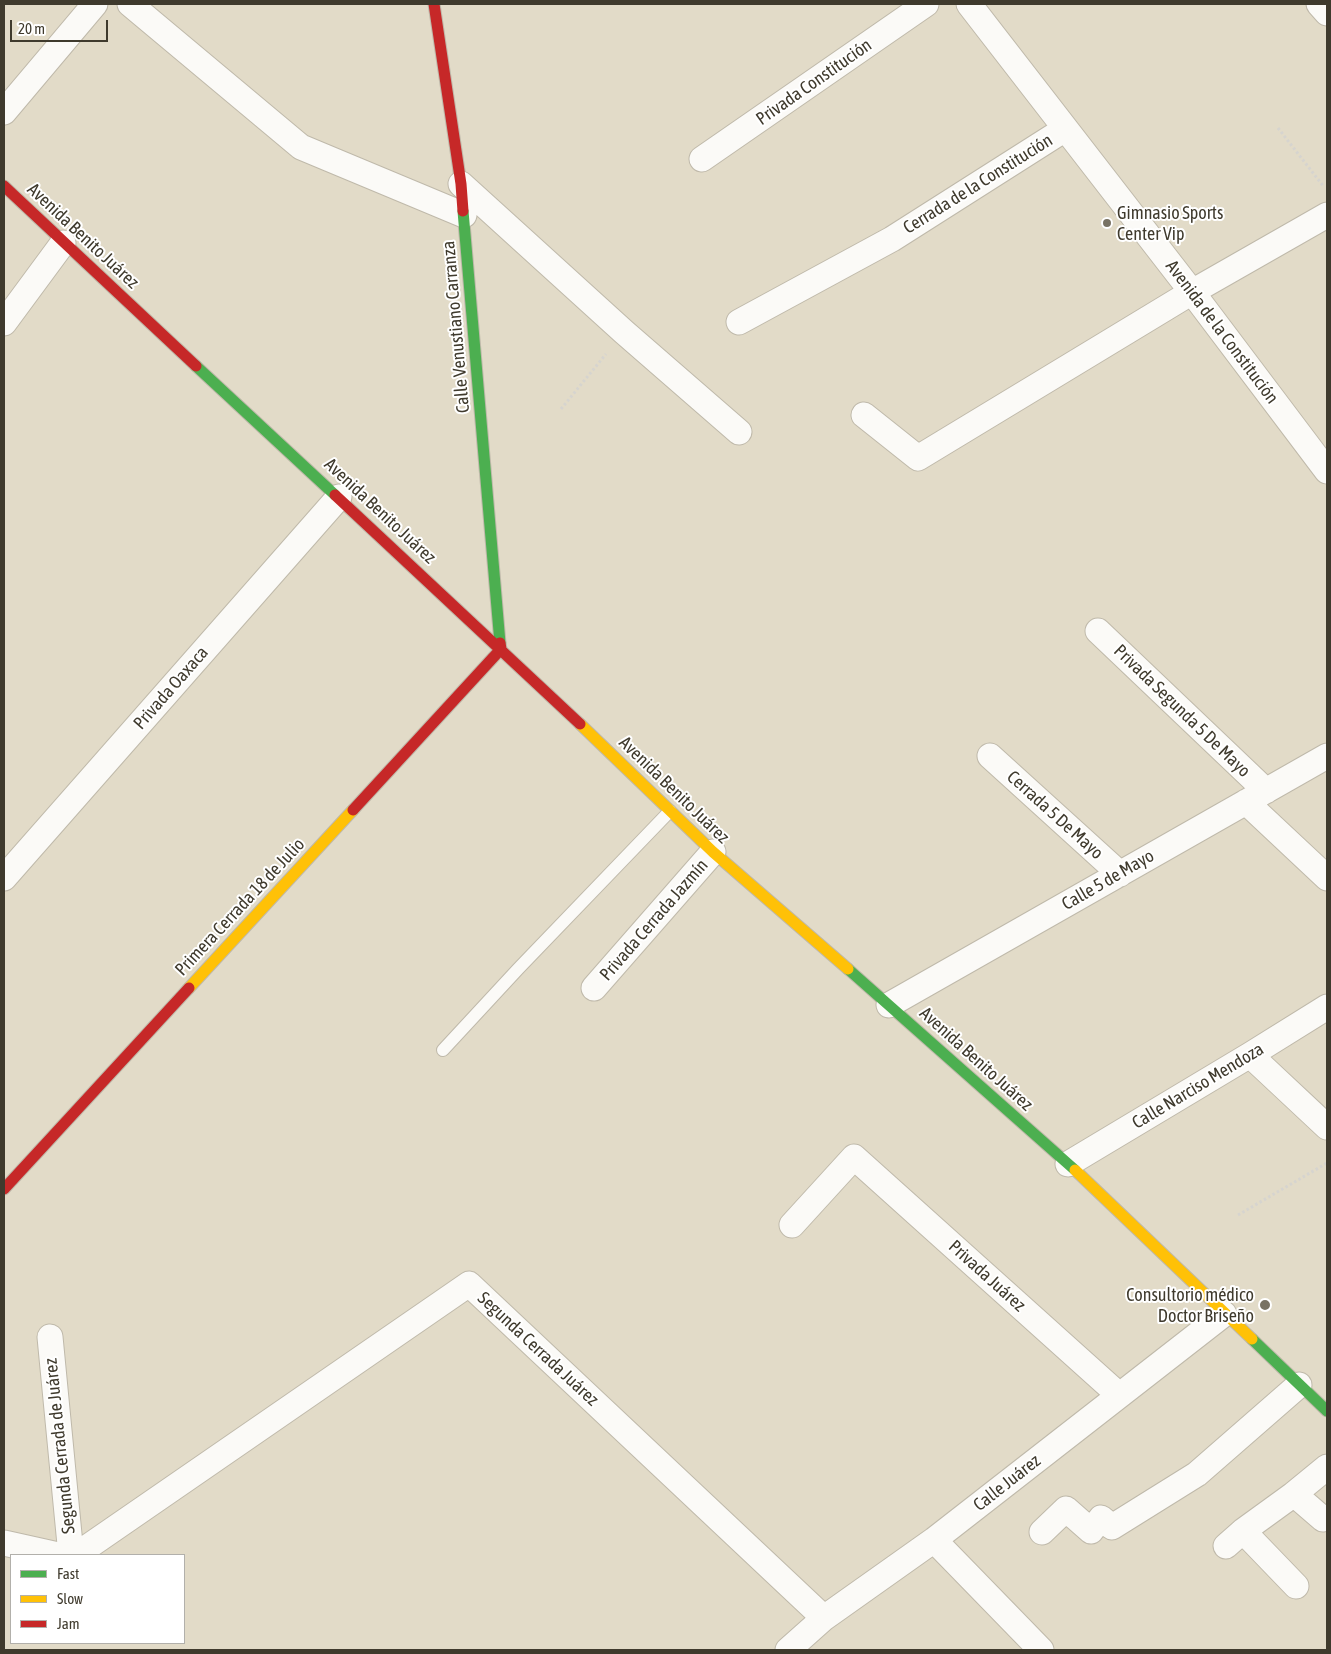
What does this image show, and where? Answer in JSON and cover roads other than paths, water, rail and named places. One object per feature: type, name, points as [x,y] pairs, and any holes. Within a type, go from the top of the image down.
[{"type":"main road","name":"Calle Venustiano Carranza","points":[[434,4],[461,184],[501,649]]},
{"type":"main road","name":"Avenida Benito Juárez","points":[[4,186],[62,243],[339,497],[501,649],[713,852],[890,1005],[1068,1164],[1327,1411]]},
{"type":"main road","name":"Primera Cerrada 18 de Julio","points":[[4,1189],[501,649]]},
{"type":"street","points":[[4,112],[94,4]]},
{"type":"street","points":[[130,4],[301,147],[464,215]]},
{"type":"street","name":"Privada Constitución","points":[[702,159],[926,4]]},
{"type":"street","name":"Avenida de la Constitución","points":[[969,4],[1327,470]]},
{"type":"street","points":[[1319,4],[1327,12]]},
{"type":"street","name":"Cerrada de la Constitución","points":[[739,322],[892,239],[1064,129]]},
{"type":"street","points":[[461,184],[624,332],[739,432]]},
{"type":"street","points":[[864,415],[918,458],[1192,292],[1327,215]]},
{"type":"street","points":[[4,323],[62,243]]},
{"type":"street","name":"Privada Oaxaca","points":[[4,878],[339,497]]},
{"type":"street","name":"Privada Segunda 5 De Mayo","points":[[1098,631],[1256,796],[1327,878]]},
{"type":"street","name":"Cerrada 5 De Mayo","points":[[990,756],[1120,874]]},
{"type":"street","name":"Calle 5 de Mayo","points":[[890,1005],[1327,756]]},
{"type":"street","name":"Privada Cerrada Jazmín","points":[[594,988],[713,852]]},
{"type":"street","name":"Calle Narciso Mendoza","points":[[1068,1164],[1327,1007]]},
{"type":"street","points":[[1250,1055],[1327,1127]]},
{"type":"street","name":"Privada Juárez","points":[[792,1225],[854,1157],[1119,1395]]},
{"type":"street","name":"Segunda Cerrada Juárez","points":[[77,1554],[469,1284],[824,1618]]},
{"type":"street","name":"Calle Juárez","points":[[788,1650],[824,1618],[934,1540],[1224,1314]]},
{"type":"street","name":"Segunda Cerrada de Juárez","points":[[50,1337],[71,1554]]},
{"type":"street","points":[[1042,1532],[1066,1509],[1091,1530],[1101,1518],[1112,1527],[1197,1474],[1299,1385]]},
{"type":"street","points":[[1296,1586],[1235,1539],[1327,1467]]},
{"type":"street","points":[[1294,1494],[1323,1519]]},
{"type":"street","points":[[934,1540],[1041,1650]]},
{"type":"street","points":[[4,1543],[54,1554]]},
{"type":"lane","points":[[443,1050],[670,811]]},
{"type":"place","name":"Gimnasio Sports Center Vip","points":[[1107,223]]},
{"type":"place","name":"Consultorio médico Doctor Briseño","points":[[1265,1305]]}]
